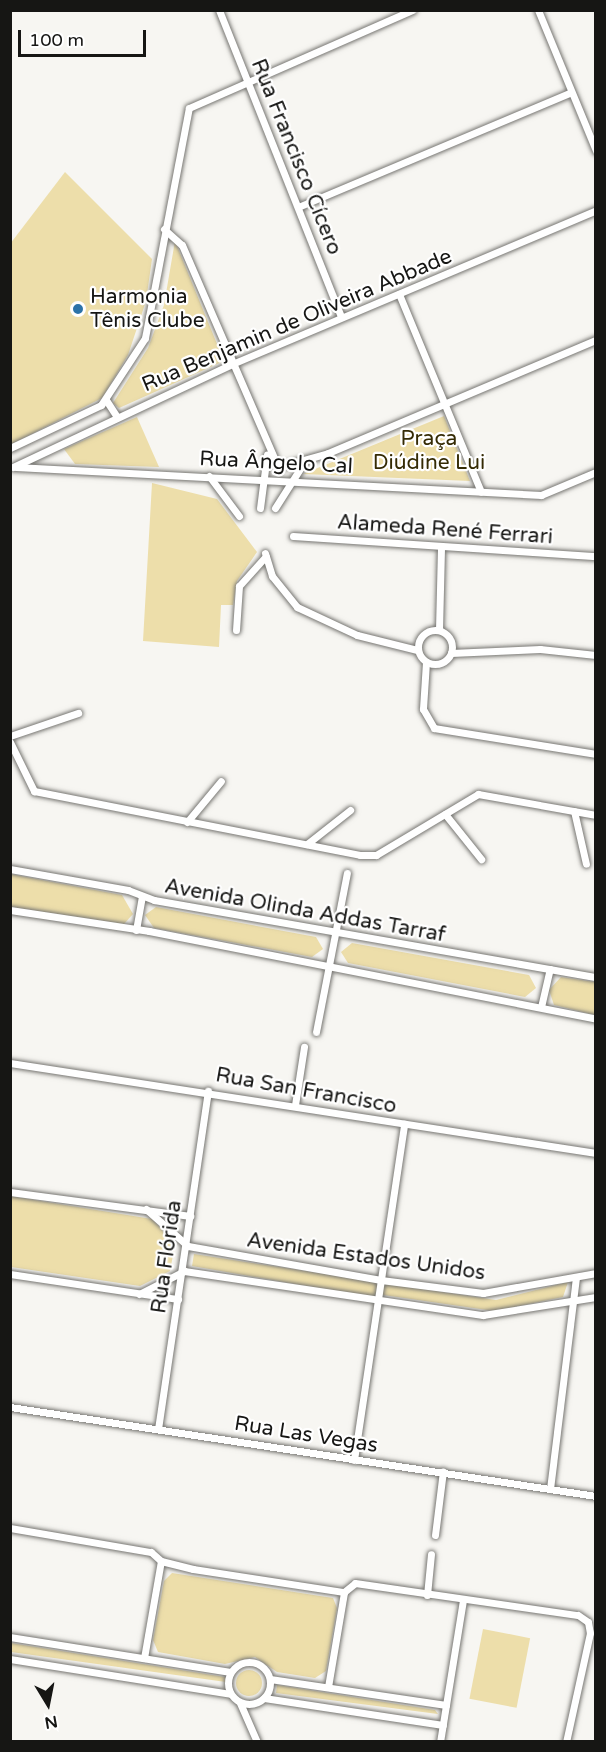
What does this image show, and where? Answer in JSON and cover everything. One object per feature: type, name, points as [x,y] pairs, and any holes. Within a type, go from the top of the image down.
[{"type":"street","name":"Rua Francisco Cícero","points":[[219,10],[341,317]]},
{"type":"street","points":[[10,448],[106,400],[145,338],[186,112],[248,81],[412,10]]},
{"type":"street","points":[[538,10],[596,151]]},
{"type":"street","points":[[298,207],[572,92]]},
{"type":"street","name":"Rua Benjamin de Oliveira Abbade","points":[[12,466],[232,364],[596,210]]},
{"type":"street","points":[[165,229],[182,245],[266,448],[278,467],[308,461],[596,340]]},
{"type":"street","points":[[399,294],[481,492]]},
{"type":"street","points":[[106,400],[117,417]]},
{"type":"street","points":[[260,508],[266,479],[266,448]]},
{"type":"street","points":[[275,508],[292,480],[308,461]]},
{"type":"street","name":"Rua Ângelo Cal","points":[[12,466],[541,495],[596,472]]},
{"type":"street","points":[[209,476],[239,516]]},
{"type":"street","name":"Alameda René Ferrari","points":[[293,536],[596,556]]},
{"type":"street","points":[[441,546],[436,616],[439,630],[451,649]]},
{"type":"street","points":[[236,630],[239,586],[265,555],[278,587],[297,607],[357,635],[397,643],[417,650],[426,662],[429,679],[426,720],[440,730],[596,754]]},
{"type":"street","points":[[397,643],[418,641],[430,630],[436,616]]},
{"type":"street","points":[[430,630],[439,630]]},
{"type":"street","points":[[417,650],[418,641]]},
{"type":"street","points":[[451,649],[596,655]]},
{"type":"street","points":[[429,679],[451,649]]},
{"type":"street","points":[[426,662],[438,664]]},
{"type":"street","points":[[10,736],[78,712]]},
{"type":"street","points":[[10,742],[34,791],[187,822],[376,855],[478,794],[596,815]]},
{"type":"street","points":[[187,822],[221,781]]},
{"type":"street","points":[[307,844],[350,810]]},
{"type":"street","points":[[574,811],[586,864]]},
{"type":"street","points":[[445,814],[481,859]]},
{"type":"street","name":"Avenida Olinda Addas Tarraf","points":[[10,869],[336,934],[596,977]]},
{"type":"street","points":[[316,1032],[347,873]]},
{"type":"street","points":[[136,930],[142,897]]},
{"type":"street","points":[[10,910],[136,930],[596,1019]]},
{"type":"street","points":[[541,1007],[549,969]]},
{"type":"street","points":[[295,1105],[303,1047]]},
{"type":"street","name":"Rua San Francisco","points":[[10,1063],[208,1091],[596,1153]]},
{"type":"street","name":"Rua Flórida","points":[[158,1429],[188,1246],[190,1216],[208,1091]]},
{"type":"street","points":[[354,1460],[404,1124]]},
{"type":"street","points":[[10,1192],[190,1216]]},
{"type":"street","points":[[146,1209],[188,1246]]},
{"type":"street","name":"Avenida Estados Unidos","points":[[188,1246],[381,1280],[483,1293],[596,1274]]},
{"type":"street","points":[[139,1294],[184,1271]]},
{"type":"street","name":"Avenida Estados Unidos","points":[[184,1271],[378,1302],[483,1315],[596,1297]]},
{"type":"street","points":[[10,1274],[178,1299]]},
{"type":"street","points":[[550,1489],[576,1278]]},
{"type":"street","name":"Rua Las Vegas","points":[[10,1407],[596,1496]]},
{"type":"street","points":[[435,1535],[443,1471]]},
{"type":"street","points":[[10,1528],[151,1552],[160,1561],[344,1592]]},
{"type":"street","points":[[427,1595],[431,1554]]},
{"type":"street","points":[[144,1658],[160,1561]]},
{"type":"street","points":[[328,1687],[344,1592],[355,1583],[578,1615],[588,1622],[590,1633],[566,1742]]},
{"type":"street","points":[[440,1742],[462,1600]]},
{"type":"street","points":[[10,1636],[230,1672],[252,1662],[270,1678],[446,1705]]},
{"type":"street","points":[[10,1659],[230,1694],[247,1715],[257,1742]]},
{"type":"street","points":[[230,1672],[230,1694]]},
{"type":"street","points":[[264,1698],[270,1678]]},
{"type":"street","points":[[239,1703],[253,1704],[264,1698],[443,1725]]},
{"type":"street","points":[[247,1715],[253,1704]]},
{"type":"green space","name":"Harmonia Tênis Clube","points":[[65,172],[152,259],[146,301],[128,355],[102,398],[10,445],[10,244]]},
{"type":"green space","points":[[175,241],[224,361],[119,408],[113,403],[148,348],[164,305]]},
{"type":"green space","name":"Praça Diúdine Lui","points":[[444,416],[470,481],[303,474]]},
{"type":"green space","points":[[137,417],[159,467],[75,464],[64,449]]},
{"type":"green space","points":[[152,483],[217,499],[257,552],[237,581],[233,605],[221,605],[219,647],[143,641]]},
{"type":"green space","points":[[10,874],[122,895],[133,914],[124,924],[11,907]]},
{"type":"green space","points":[[156,907],[316,937],[323,949],[312,957],[154,928],[145,915]]},
{"type":"green space","points":[[352,943],[529,975],[536,988],[525,997],[348,963],[341,952]]},
{"type":"green space","points":[[561,977],[595,982],[595,1015],[554,1005],[549,990]]},
{"type":"green space","points":[[10,1196],[152,1219],[175,1244],[170,1271],[140,1286],[11,1267]]},
{"type":"green space","points":[[194,1254],[378,1282],[375,1298],[192,1266]]},
{"type":"green space","points":[[568,1282],[563,1297],[494,1311],[383,1295],[383,1283],[496,1300]]},
{"type":"green space","points":[[172,1573],[333,1598],[337,1608],[326,1671],[315,1678],[277,1672],[255,1657],[225,1664],[158,1652],[153,1640],[164,1581]]},
{"type":"green space","points":[[483,1629],[530,1638],[517,1708],[469,1699]]},
{"type":"green space","points":[[11,1643],[225,1677],[226,1682],[11,1652]]},
{"type":"green space","points":[[249,1670],[258,1674],[262,1683],[258,1692],[249,1696],[240,1692],[236,1683],[240,1674]]},
{"type":"green space","points":[[277,1685],[435,1710],[438,1714],[276,1693]]},
{"type":"place","name":"Harmonia Tênis Clube","points":[[78,309]]}]
